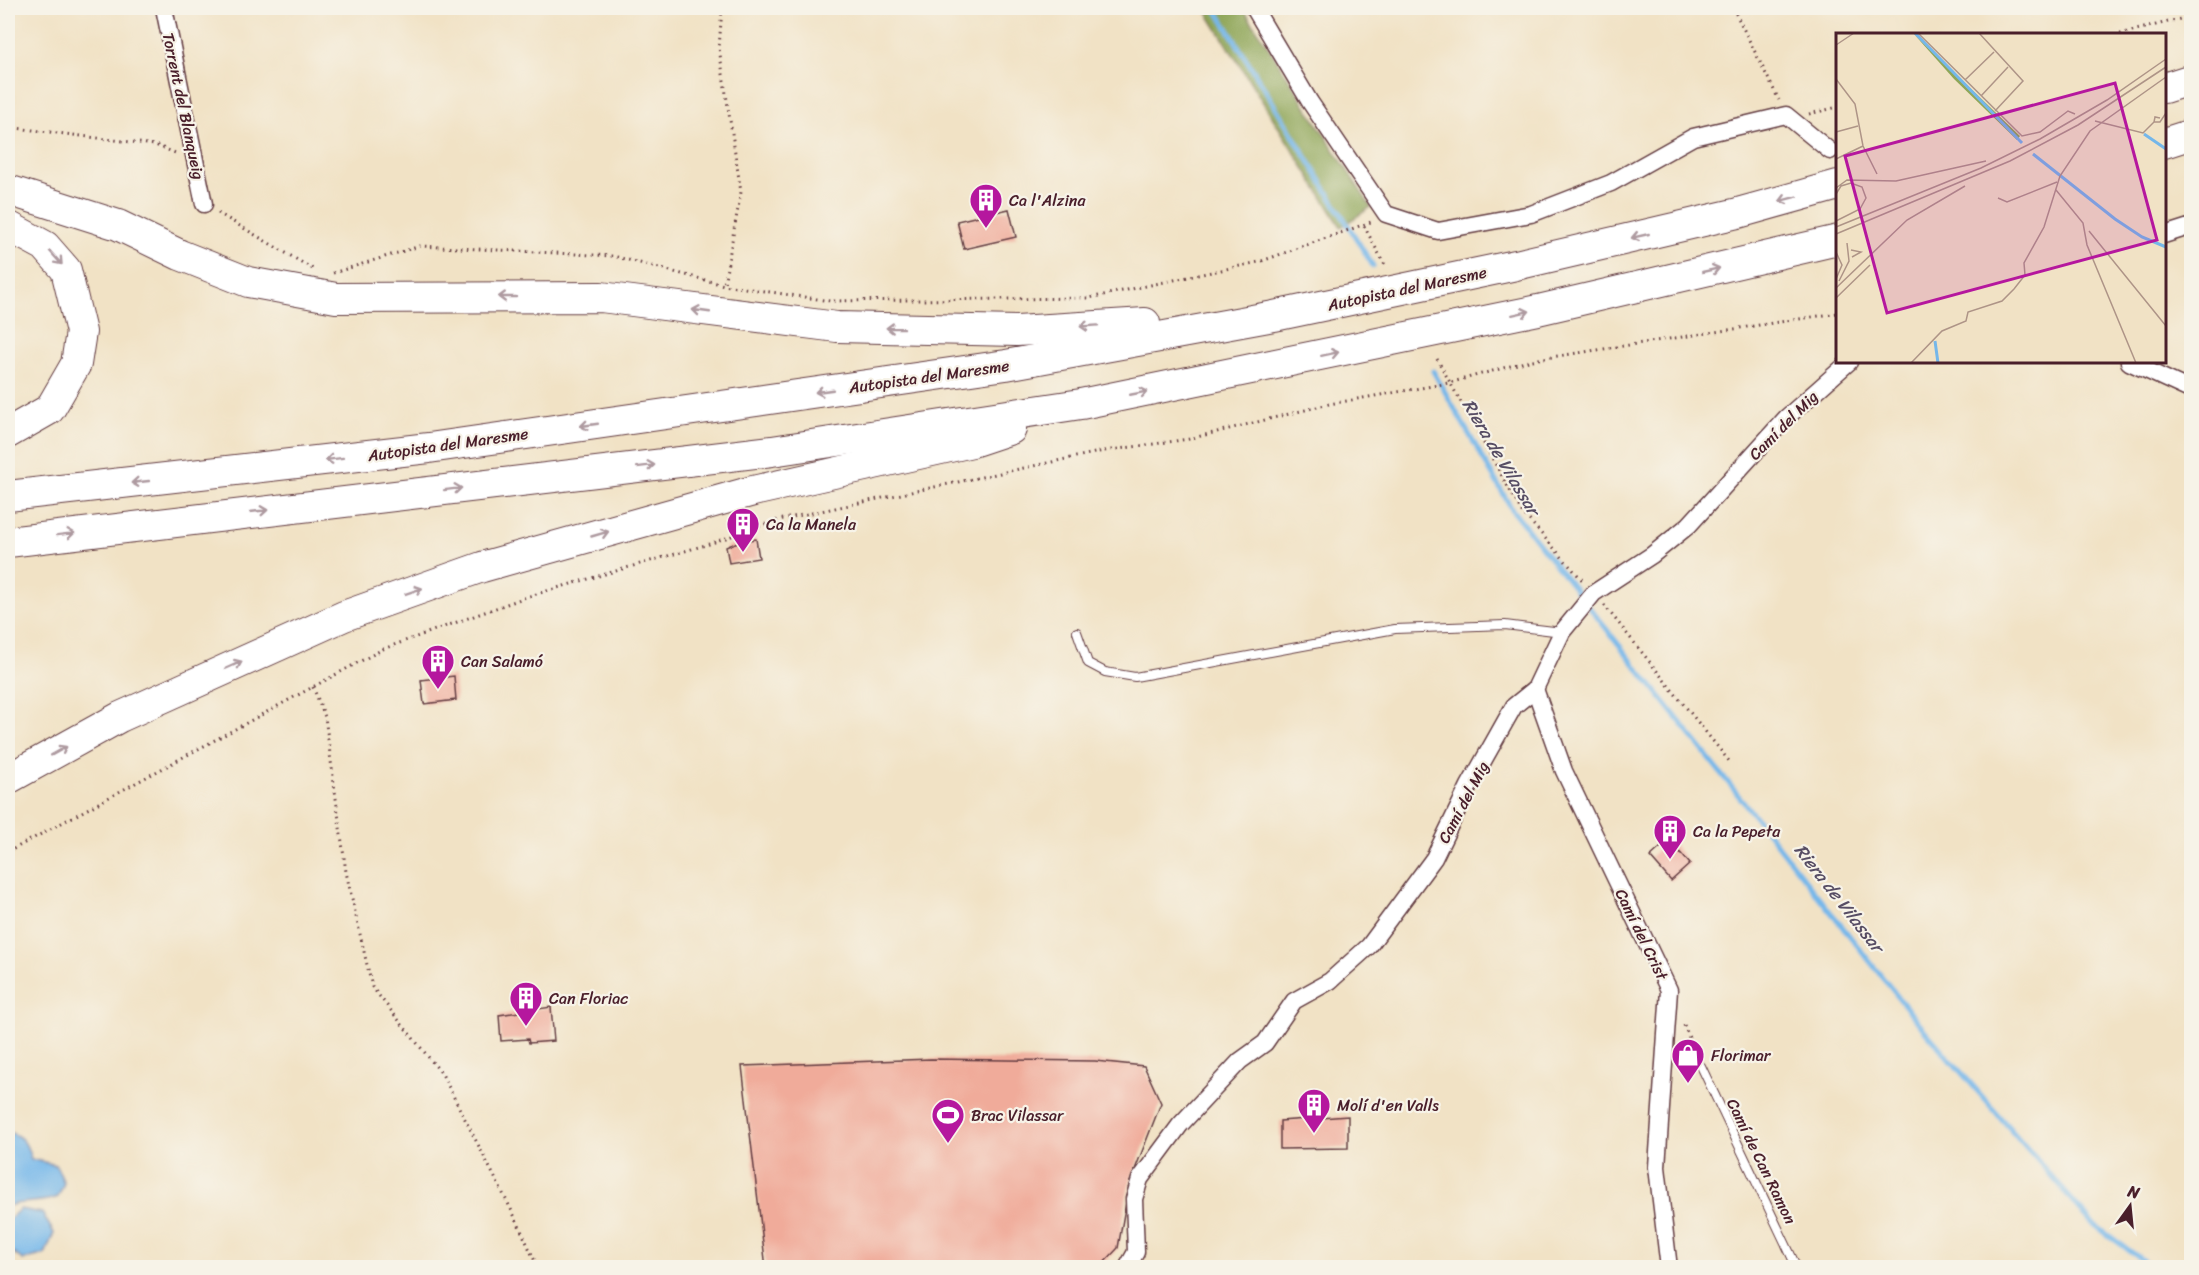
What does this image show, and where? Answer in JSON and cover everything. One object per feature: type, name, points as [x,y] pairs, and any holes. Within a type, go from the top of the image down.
[{"type":"highway","points":[[2166,87],[2192,79]]},
{"type":"highway","points":[[2166,142],[2192,134]]},
{"type":"highway","name":"Autopista del Maresme","points":[[8,496],[441,446],[1006,365],[1274,316],[1527,262],[1738,213],[1836,186]]},
{"type":"highway","points":[[8,190],[118,225],[180,255],[248,282],[336,298],[601,297],[837,327],[1005,331],[1274,316]]},
{"type":"highway","points":[[8,226],[45,246],[66,270],[81,332],[76,364],[50,409],[8,433]]},
{"type":"highway","points":[[8,542],[772,451],[1081,404],[1538,310],[1836,240]]},
{"type":"highway","points":[[8,779],[120,717],[344,616],[482,567],[753,491],[972,442],[1081,404]]},
{"type":"street","name":"Torrent del Blanqueig","points":[[164,8],[204,204]]},
{"type":"street","points":[[1254,8],[1310,102],[1386,214],[1438,231],[1531,214],[1611,183],[1693,137],[1786,115],[1830,152]]},
{"type":"street","points":[[2166,234],[2192,226]]},
{"type":"street","name":"Camí del Mig","points":[[1127,1268],[1136,1252],[1134,1199],[1140,1179],[1180,1125],[1240,1061],[1265,1043],[1294,1000],[1330,981],[1369,946],[1434,858],[1469,786],[1514,706],[1535,689],[1562,632],[1594,593],[1652,555],[1689,525],[1787,417],[1848,363]]},
{"type":"street","points":[[2131,363],[2192,391]]},
{"type":"street","name":"Camí del Crist","points":[[1535,689],[1564,771],[1669,990],[1657,1167],[1669,1268]]},
{"type":"lane","points":[[1077,632],[1088,663],[1105,672],[1135,677],[1395,629],[1505,625],[1562,632]]},
{"type":"lane","name":"Camí de Can Ramon","points":[[1701,1066],[1797,1268]]},
{"type":"path","points":[[722,8],[719,48],[741,192],[724,285]]},
{"type":"path","points":[[1733,8],[1786,115],[1808,114],[1836,107]]},
{"type":"path","points":[[2124,33],[2192,16]]},
{"type":"path","points":[[8,127],[155,145],[197,161]]},
{"type":"path","points":[[204,204],[314,269]]},
{"type":"path","points":[[324,275],[420,246],[613,256],[724,285],[830,301],[1089,298],[1259,262],[1364,226],[1386,267]]},
{"type":"path","points":[[8,852],[383,649],[526,597],[709,544],[774,521],[1104,451],[1189,439],[1329,404],[1449,383],[1532,360],[1836,313]]},
{"type":"path","points":[[1437,359],[1522,512],[1594,593],[1729,761]]},
{"type":"path","points":[[313,687],[325,717],[346,872],[372,987],[442,1074],[517,1221],[538,1268]]},
{"type":"green space","points":[[1204,8],[1243,8],[1371,207],[1341,227]]},
{"type":"water","points":[[8,1132],[24,1141],[31,1159],[56,1165],[64,1183],[58,1197],[8,1206]]},
{"type":"water","points":[[20,1209],[42,1213],[54,1233],[45,1254],[23,1260],[8,1249],[8,1220]]},
{"type":"building","name":"Ca l'Alzina","points":[[1009,209],[1016,237],[964,249],[957,221]]},
{"type":"building","name":"Ca la Manela","points":[[756,539],[759,558],[729,563],[726,547],[740,541]]},
{"type":"building","name":"Can Salamó","points":[[454,676],[456,700],[424,704],[421,680]]},
{"type":"building","name":"Ca la Pepeta","points":[[1669,840],[1690,864],[1671,881],[1650,857]]},
{"type":"building","name":"Can Floriac","points":[[551,1007],[554,1041],[529,1043],[528,1039],[501,1041],[499,1015]]},
{"type":"building","name":"Brac Vilassar","points":[[931,1059],[1095,1061],[1144,1066],[1161,1103],[1129,1185],[1118,1248],[1099,1268],[766,1268],[742,1066]]},
{"type":"building","name":"Molí d'en Valls","points":[[1348,1116],[1348,1148],[1280,1149],[1280,1121]]},
{"type":"waterway","points":[[1215,8],[1373,266]]},
{"type":"waterway","name":"Riera de Vilassar","points":[[1433,371],[1513,511],[1921,1026],[2092,1223],[2153,1268]]},
{"type":"place","name":"Ca l'Alzina","points":[[986,229]]},
{"type":"place","name":"Ca la Manela","points":[[743,553]]},
{"type":"place","name":"Can Salamó","points":[[438,690]]},
{"type":"place","name":"Ca la Pepeta","points":[[1670,860]]},
{"type":"place","name":"Can Floriac","points":[[526,1027]]},
{"type":"place","name":"Florimar","points":[[1688,1084]]},
{"type":"place","name":"Molí d'en Valls","points":[[1314,1134]]},
{"type":"place","name":"Brac Vilassar","points":[[948,1144]]}]
